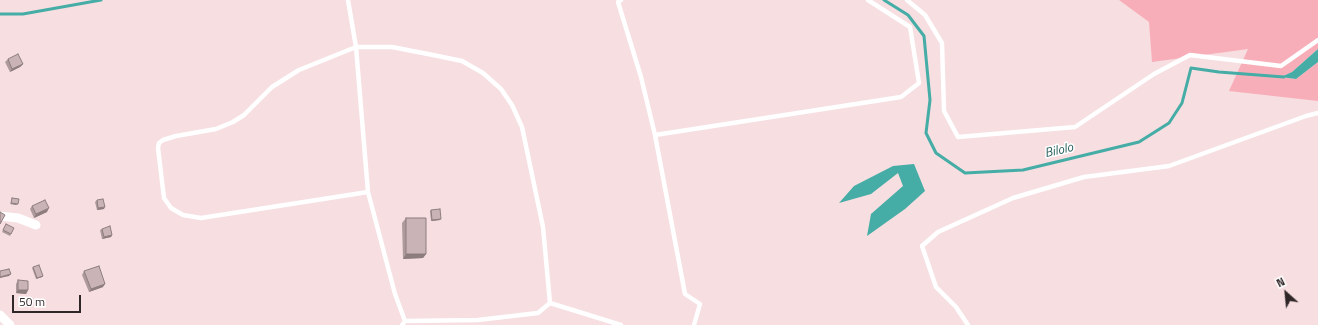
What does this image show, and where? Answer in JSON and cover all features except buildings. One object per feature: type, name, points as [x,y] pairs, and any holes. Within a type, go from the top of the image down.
[{"type":"street","points":[[0,216],[18,218],[36,225]]},
{"type":"street","points":[[0,315],[10,325]]},
{"type":"lane","points":[[348,0],[356,47],[368,192],[404,323],[478,320],[538,313],[550,303]]},
{"type":"lane","points":[[621,0],[618,2],[641,77],[655,135],[685,294],[700,304],[694,325]]},
{"type":"lane","points":[[655,135],[900,97],[919,83],[910,27],[868,0]]},
{"type":"lane","points":[[907,0],[925,15],[942,43],[944,111],[958,138],[1075,127],[1154,74],[1190,55],[1280,66],[1318,40]]},
{"type":"lane","points":[[368,192],[201,218],[183,216],[170,208],[164,198],[158,148],[159,143],[163,140],[176,136],[216,129],[233,122],[244,115],[272,87],[299,70],[356,47],[392,47],[462,61],[484,73],[501,89],[512,104],[522,127],[543,227],[550,303]]},
{"type":"lane","points":[[968,325],[956,307],[936,287],[922,246],[938,232],[1013,198],[1084,177],[1169,166],[1318,113]]},
{"type":"lane","points":[[550,303],[621,325]]},
{"type":"shaded area","points":[[1119,0],[1318,0],[1318,49],[1292,72],[1281,77],[1296,79],[1318,62],[1318,101],[1229,91],[1248,49],[1152,62],[1149,22]]},
{"type":"water","points":[[1318,49],[1318,62],[1296,79],[1281,77],[1292,72]]},
{"type":"water","points":[[914,164],[925,191],[905,209],[867,236],[871,214],[903,186],[898,173],[871,194],[839,203],[854,186],[893,166]]},
{"type":"waterway","name":"Bilolo","points":[[0,14],[23,14],[101,0]]},
{"type":"waterway","name":"Bilolo","points":[[884,0],[908,15],[924,36],[930,100],[926,133],[936,153],[965,173],[1023,170],[1139,142],[1169,123],[1182,103],[1191,68],[1219,72],[1284,77]]}]
